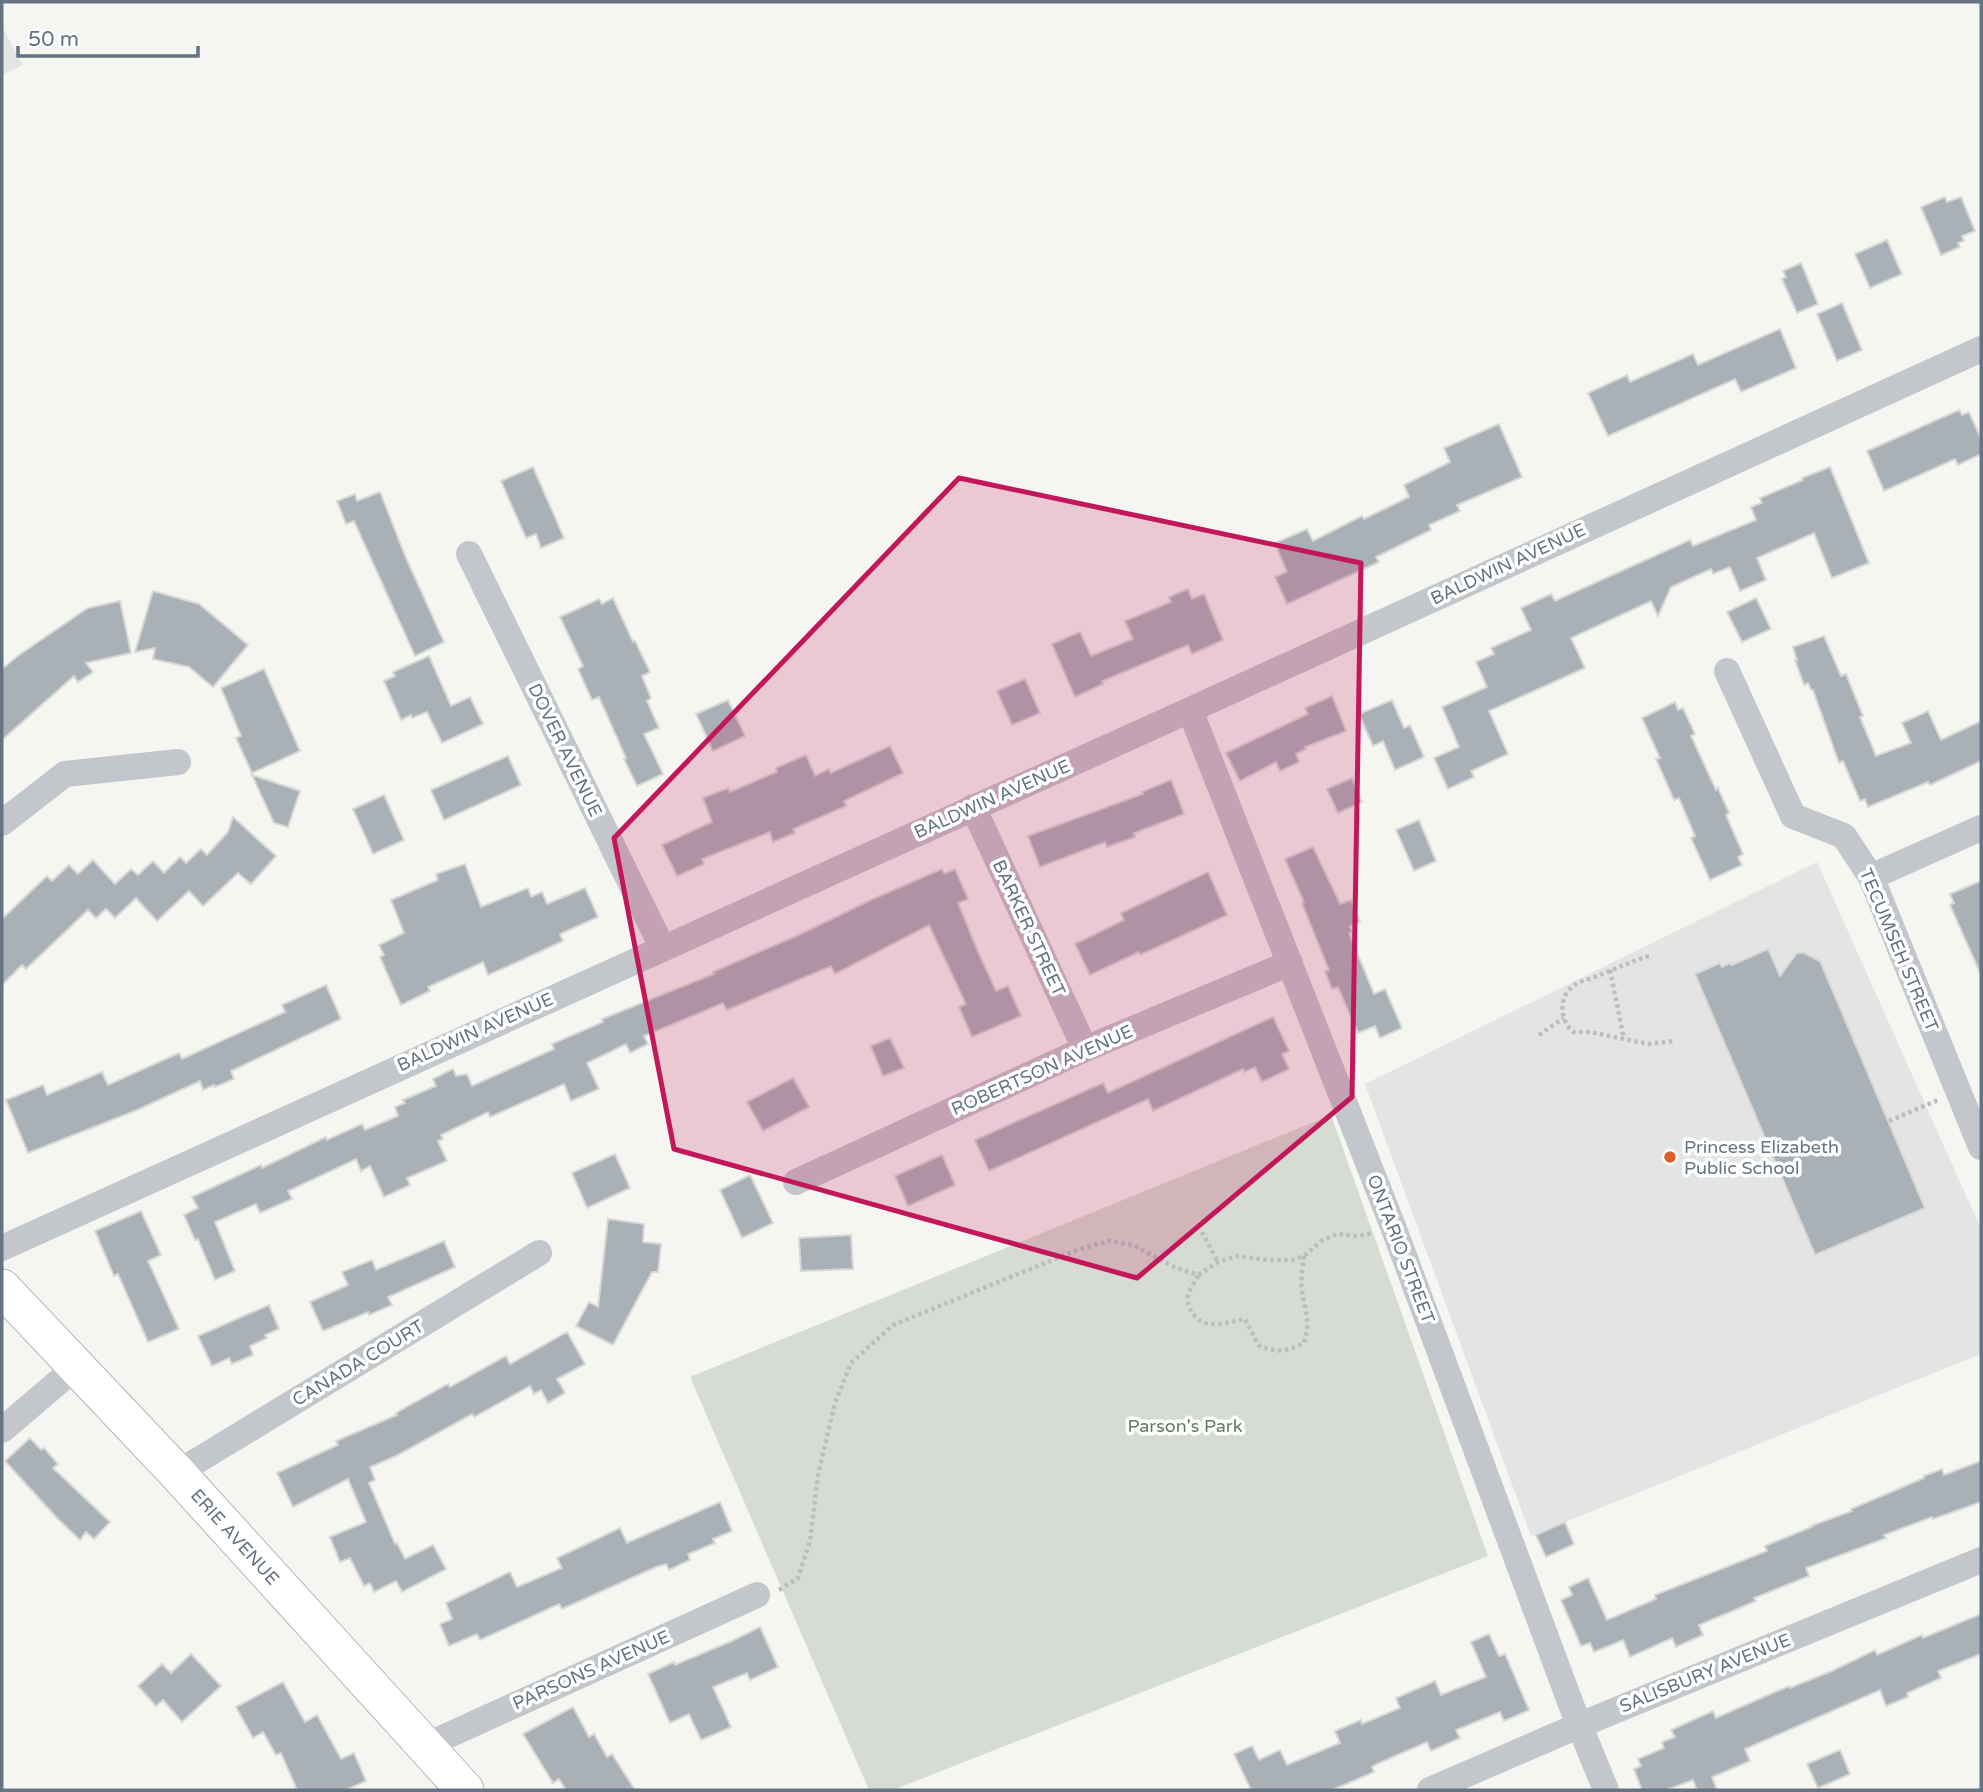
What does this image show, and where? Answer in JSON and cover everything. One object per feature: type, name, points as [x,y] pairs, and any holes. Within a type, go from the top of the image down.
[{"type":"main road","name":"ERIE AVENUE","points":[[2,1288],[177,1474],[465,1790]]},
{"type":"street","name":"BALDWIN AVENUE","points":[[2,1248],[1981,349]]},
{"type":"street","name":"DOVER AVENUE","points":[[468,554],[662,947]]},
{"type":"street","name":"TECUMSEH STREET","points":[[1727,671],[1793,816],[1844,836],[1871,877],[1981,1147]]},
{"type":"street","name":"ONTARIO STREET","points":[[1190,710],[1394,1230],[1606,1790]]},
{"type":"street","points":[[2,823],[65,774],[178,762]]},
{"type":"street","name":"BARKER STREET","points":[[973,807],[1085,1049]]},
{"type":"street","points":[[1871,877],[1981,828]]},
{"type":"street","name":"ROBERTSON AVENUE","points":[[796,1182],[1085,1049],[1290,963]]},
{"type":"street","name":"CANADA COURT","points":[[177,1474],[539,1253]]},
{"type":"street","points":[[2,1430],[76,1367]]},
{"type":"street","name":"SALISBURY AVENUE","points":[[1430,1790],[1580,1725],[1981,1560]]},
{"type":"street","name":"PARSONS AVENUE","points":[[425,1745],[757,1595]]},
{"type":"path","points":[[1649,956],[1574,985],[1563,998],[1562,1013],[1567,1027],[1573,1032],[1590,1032],[1648,1044],[1675,1041]]},
{"type":"path","points":[[1610,970],[1623,1039]]},
{"type":"path","points":[[1539,1035],[1564,1018]]},
{"type":"path","points":[[1889,1121],[1959,1091]]},
{"type":"path","points":[[1304,1256],[1301,1289],[1307,1307],[1308,1329],[1304,1343],[1293,1349],[1273,1352],[1258,1345],[1245,1319],[1211,1324],[1194,1317],[1188,1296],[1198,1275],[1218,1262],[1237,1256],[1293,1260],[1304,1256],[1321,1241],[1337,1234],[1357,1236],[1394,1230]]},
{"type":"path","points":[[1202,1232],[1218,1262]]},
{"type":"path","points":[[757,1595],[778,1590],[798,1578],[810,1541],[818,1475],[835,1403],[851,1363],[893,1325],[1077,1250],[1109,1241],[1133,1245],[1174,1268],[1198,1275]]},
{"type":"highlighted area","points":[[959,478],[1361,563],[1352,1097],[1137,1278],[674,1149],[614,838]]},
{"type":"shaded area","points":[[2,27],[23,65],[2,75]]},
{"type":"shaded area","name":"Princess Elizabeth Public School","points":[[1817,862],[1981,1229],[1981,1354],[1531,1536],[1365,1084]]},
{"type":"green space","name":"Parson's Park","points":[[1331,1115],[1488,1556],[893,1790],[869,1790],[690,1377]]},
{"type":"building","points":[[1945,197],[1947,202],[1961,197],[1975,231],[1962,236],[1964,241],[1958,243],[1960,247],[1941,255],[1921,207]]},
{"type":"building","points":[[1887,240],[1902,274],[1870,288],[1855,254]]},
{"type":"building","points":[[1801,263],[1818,304],[1797,313],[1782,279],[1786,277],[1783,271]]},
{"type":"building","points":[[1842,303],[1862,350],[1837,361],[1817,314]]},
{"type":"building","points":[[1780,329],[1796,368],[1741,392],[1735,379],[1608,436],[1588,393],[1627,375],[1630,382],[1693,354],[1698,365]]},
{"type":"building","points":[[1959,410],[1962,415],[1969,412],[1981,439],[1981,454],[1958,465],[1955,459],[1884,491],[1867,451]]},
{"type":"building","points":[[1499,424],[1522,477],[1457,505],[1460,511],[1429,525],[1431,530],[1376,557],[1379,562],[1287,604],[1275,577],[1287,572],[1275,543],[1307,529],[1313,541],[1362,516],[1364,519],[1409,497],[1404,485],[1450,462],[1444,448]]},
{"type":"building","points":[[533,467],[564,538],[541,548],[536,534],[526,538],[501,481]]},
{"type":"building","points":[[1830,467],[1869,563],[1832,578],[1814,533],[1757,558],[1766,580],[1740,591],[1730,567],[1713,574],[1711,569],[1671,587],[1658,616],[1651,601],[1571,638],[1585,668],[1489,711],[1508,754],[1471,771],[1474,777],[1448,789],[1434,758],[1459,747],[1442,707],[1487,687],[1476,662],[1494,654],[1491,648],[1531,630],[1521,608],[1551,594],[1555,601],[1690,540],[1693,546],[1756,520],[1751,507],[1762,503],[1760,498]]},
{"type":"building","points":[[380,492],[444,642],[415,656],[354,521],[346,524],[337,501],[355,494],[357,501]]},
{"type":"building","points":[[1188,589],[1192,599],[1204,594],[1223,640],[1192,654],[1188,645],[1102,681],[1103,684],[1075,697],[1052,644],[1080,632],[1091,656],[1133,639],[1125,621],[1171,602],[1169,597]]},
{"type":"building","points":[[153,591],[199,604],[248,645],[213,687],[189,667],[153,659],[155,648],[135,652]]},
{"type":"building","points":[[613,598],[650,672],[642,676],[651,698],[647,701],[659,728],[644,734],[663,774],[637,786],[599,697],[592,700],[578,669],[583,666],[560,617],[599,599],[602,604]]},
{"type":"building","points":[[1756,598],[1771,629],[1742,642],[1727,612]]},
{"type":"building","points":[[120,601],[131,653],[86,663],[93,672],[78,682],[74,676],[2,740],[2,669],[88,608]]},
{"type":"building","points":[[1824,636],[1841,676],[1846,674],[1876,756],[1911,743],[1902,723],[1928,711],[1941,740],[1981,721],[1981,761],[1930,785],[1928,782],[1868,807],[1865,799],[1860,801],[1843,761],[1839,763],[1813,690],[1808,683],[1804,685],[1795,660],[1793,647]]},
{"type":"building","points":[[429,656],[451,706],[470,697],[483,724],[442,743],[427,712],[401,720],[384,681],[395,676],[393,672]]},
{"type":"building","points":[[264,669],[300,751],[252,773],[236,738],[241,736],[221,688]]},
{"type":"building","points":[[1025,679],[1040,713],[1012,725],[997,691]]},
{"type":"building","points":[[1332,696],[1346,731],[1305,747],[1306,749],[1296,754],[1299,762],[1280,771],[1276,762],[1240,781],[1226,753],[1308,714],[1305,708]]},
{"type":"building","points":[[728,700],[745,736],[713,751],[696,714]]},
{"type":"building","points":[[1392,700],[1404,728],[1410,725],[1424,757],[1395,770],[1383,741],[1373,746],[1359,714]]},
{"type":"building","points":[[1675,702],[1678,710],[1683,708],[1695,734],[1691,736],[1716,790],[1718,788],[1743,854],[1738,857],[1742,865],[1710,880],[1691,838],[1695,836],[1679,798],[1674,800],[1656,759],[1660,758],[1642,718]]},
{"type":"building","points":[[890,746],[903,773],[844,801],[846,806],[793,829],[795,833],[773,842],[770,832],[702,859],[704,864],[677,876],[662,845],[712,822],[703,798],[728,788],[730,792],[777,772],[776,768],[806,755],[815,776],[829,769],[831,773]]},
{"type":"building","points":[[508,756],[521,785],[444,820],[431,790]]},
{"type":"building","points":[[252,775],[300,791],[288,827],[274,823]]},
{"type":"building","points":[[1352,778],[1362,802],[1338,813],[1327,789]]},
{"type":"building","points":[[1171,780],[1184,814],[1134,833],[1135,837],[1107,847],[1105,842],[1040,867],[1028,836],[1143,794],[1142,792]]},
{"type":"building","points":[[384,795],[404,840],[373,854],[353,809]]},
{"type":"building","points":[[233,817],[276,856],[251,884],[238,873],[203,906],[189,891],[157,921],[136,898],[115,918],[106,909],[96,918],[88,910],[26,969],[22,965],[2,985],[2,919],[47,876],[52,881],[69,865],[78,874],[93,860],[115,884],[131,869],[138,875],[153,861],[164,873],[180,857],[186,863],[201,849],[207,855],[228,832]]},
{"type":"building","points":[[1419,820],[1436,861],[1414,871],[1396,830]]},
{"type":"building","points":[[1313,847],[1340,904],[1351,900],[1360,922],[1350,926],[1352,932],[1349,933],[1374,994],[1385,989],[1402,1028],[1380,1038],[1375,1026],[1358,1033],[1338,987],[1332,989],[1325,971],[1329,970],[1285,859]]},
{"type":"building","points":[[465,864],[481,907],[528,888],[531,897],[542,892],[547,904],[585,888],[598,917],[560,934],[563,941],[522,960],[488,975],[483,962],[428,987],[430,991],[401,1005],[380,957],[384,955],[379,945],[404,933],[391,900],[438,880],[436,874]]},
{"type":"building","points":[[942,869],[944,874],[955,869],[968,899],[958,903],[978,952],[996,991],[1008,986],[1021,1016],[972,1037],[959,1007],[966,1004],[929,925],[835,974],[831,966],[727,1010],[723,1003],[644,1036],[648,1044],[630,1053],[626,1044],[587,1063],[599,1089],[571,1101],[564,1084],[490,1117],[488,1112],[441,1135],[443,1139],[438,1141],[447,1161],[407,1178],[410,1185],[384,1197],[370,1166],[361,1171],[356,1159],[288,1191],[292,1199],[260,1213],[256,1204],[215,1222],[235,1271],[215,1280],[198,1239],[195,1240],[184,1215],[198,1208],[192,1197],[261,1165],[262,1168],[326,1137],[327,1140],[362,1124],[365,1130],[398,1116],[395,1107],[405,1103],[403,1100],[436,1086],[433,1079],[453,1069],[456,1076],[467,1074],[472,1086],[554,1049],[552,1044],[603,1022],[602,1019],[714,974],[713,972]]},
{"type":"building","points":[[1208,872],[1227,915],[1090,975],[1075,944],[1124,920],[1121,913]]},
{"type":"building","points":[[1981,881],[1981,975],[1950,905],[1954,903],[1950,894]]},
{"type":"building","points":[[1768,949],[1780,976],[1797,953],[1804,953],[1820,961],[1925,1208],[1815,1255],[1695,974],[1720,963],[1722,967],[1730,963],[1732,965]]},
{"type":"building","points":[[326,985],[341,1019],[231,1071],[234,1079],[203,1090],[200,1081],[137,1110],[28,1153],[6,1100],[43,1085],[47,1095],[102,1072],[108,1085],[179,1053],[182,1059],[285,1012],[282,1005]]},
{"type":"building","points":[[1273,1017],[1289,1051],[1282,1054],[1289,1069],[1262,1082],[1255,1067],[1244,1072],[1243,1069],[1153,1111],[1148,1099],[989,1171],[975,1140],[1103,1083],[1108,1093]]},
{"type":"building","points":[[890,1038],[904,1068],[883,1076],[871,1046]]},
{"type":"building","points":[[793,1078],[809,1107],[763,1131],[747,1102]]},
{"type":"building","points":[[615,1154],[630,1188],[587,1208],[572,1173]]},
{"type":"building","points":[[942,1155],[955,1185],[908,1206],[895,1176]]},
{"type":"building","points":[[750,1175],[773,1223],[742,1238],[720,1190]]},
{"type":"building","points":[[141,1211],[161,1255],[148,1261],[179,1329],[148,1342],[118,1274],[114,1276],[95,1231]]},
{"type":"building","points":[[608,1219],[644,1224],[643,1242],[661,1244],[658,1272],[652,1272],[613,1345],[576,1326],[589,1302],[598,1307]]},
{"type":"building","points":[[851,1235],[853,1269],[801,1271],[799,1238]]},
{"type":"building","points":[[444,1241],[455,1267],[388,1297],[392,1305],[323,1331],[310,1302],[348,1285],[342,1272],[372,1260],[376,1270]]},
{"type":"building","points":[[269,1305],[279,1329],[250,1346],[253,1355],[232,1364],[229,1358],[212,1366],[198,1336]]},
{"type":"building","points":[[567,1332],[585,1364],[557,1379],[565,1393],[548,1403],[541,1390],[534,1394],[530,1386],[474,1417],[472,1414],[396,1456],[370,1467],[375,1480],[369,1483],[395,1544],[397,1543],[405,1559],[433,1545],[446,1569],[402,1592],[396,1581],[374,1592],[370,1583],[364,1586],[350,1558],[340,1562],[330,1537],[366,1522],[348,1479],[293,1507],[277,1473],[338,1445],[336,1441],[397,1415],[396,1413],[448,1384],[450,1387],[506,1356],[510,1364]]},
{"type":"building","points":[[30,1438],[41,1450],[44,1448],[58,1464],[53,1468],[110,1522],[94,1539],[86,1532],[80,1540],[5,1461]]},
{"type":"building","points":[[1981,1461],[1981,1502],[1884,1535],[1886,1538],[1806,1568],[1809,1576],[1754,1598],[1756,1601],[1699,1625],[1703,1635],[1676,1647],[1672,1638],[1630,1657],[1623,1640],[1594,1652],[1590,1643],[1581,1646],[1561,1600],[1572,1595],[1569,1587],[1588,1578],[1607,1620],[1656,1599],[1655,1595],[1767,1551],[1765,1546],[1852,1511],[1851,1509],[1924,1476],[1942,1469],[1944,1475]]},
{"type":"building","points":[[720,1502],[732,1531],[713,1539],[715,1543],[688,1554],[690,1560],[669,1570],[666,1564],[656,1567],[562,1609],[559,1604],[480,1640],[477,1634],[449,1646],[440,1624],[452,1619],[446,1603],[510,1572],[517,1587],[562,1568],[557,1558],[620,1528],[627,1543]]},
{"type":"building","points":[[1565,1522],[1574,1544],[1546,1557],[1536,1535]]},
{"type":"building","points":[[1981,1614],[1981,1654],[1938,1671],[1941,1678],[1907,1693],[1908,1697],[1886,1706],[1880,1690],[1745,1749],[1750,1761],[1712,1777],[1717,1790],[1697,1790],[1693,1780],[1666,1790],[1642,1790],[1634,1769],[1641,1766],[1638,1759],[1664,1748],[1662,1742],[1675,1737],[1671,1730],[1713,1711],[1716,1718],[1789,1686],[1790,1688],[1832,1671],[1875,1650],[1877,1655],[1922,1635],[1923,1638]]},
{"type":"building","points":[[760,1627],[778,1667],[750,1680],[747,1673],[713,1687],[731,1727],[701,1740],[689,1714],[670,1723],[648,1674],[674,1662],[675,1665]]},
{"type":"building","points":[[1489,1634],[1499,1656],[1505,1654],[1529,1710],[1504,1721],[1500,1712],[1456,1730],[1460,1738],[1431,1751],[1427,1742],[1379,1763],[1372,1767],[1374,1772],[1332,1790],[1251,1790],[1234,1754],[1252,1746],[1259,1760],[1280,1750],[1287,1765],[1340,1743],[1335,1731],[1361,1720],[1362,1724],[1400,1708],[1396,1698],[1435,1681],[1441,1695],[1486,1677],[1471,1642]]},
{"type":"building","points":[[191,1654],[221,1686],[182,1722],[163,1700],[156,1706],[138,1686],[162,1664],[171,1673]]},
{"type":"building","points":[[283,1682],[305,1722],[317,1715],[341,1759],[354,1753],[366,1781],[346,1790],[297,1790],[281,1753],[276,1755],[263,1732],[253,1738],[236,1707]]},
{"type":"building","points":[[573,1707],[589,1737],[594,1734],[607,1757],[612,1754],[635,1790],[566,1790],[559,1779],[553,1783],[523,1734]]},
{"type":"building","points":[[1840,1750],[1850,1774],[1818,1788],[1807,1764]]},
{"type":"place","name":"Princess Elizabeth Public School","points":[[1670,1157]]}]
